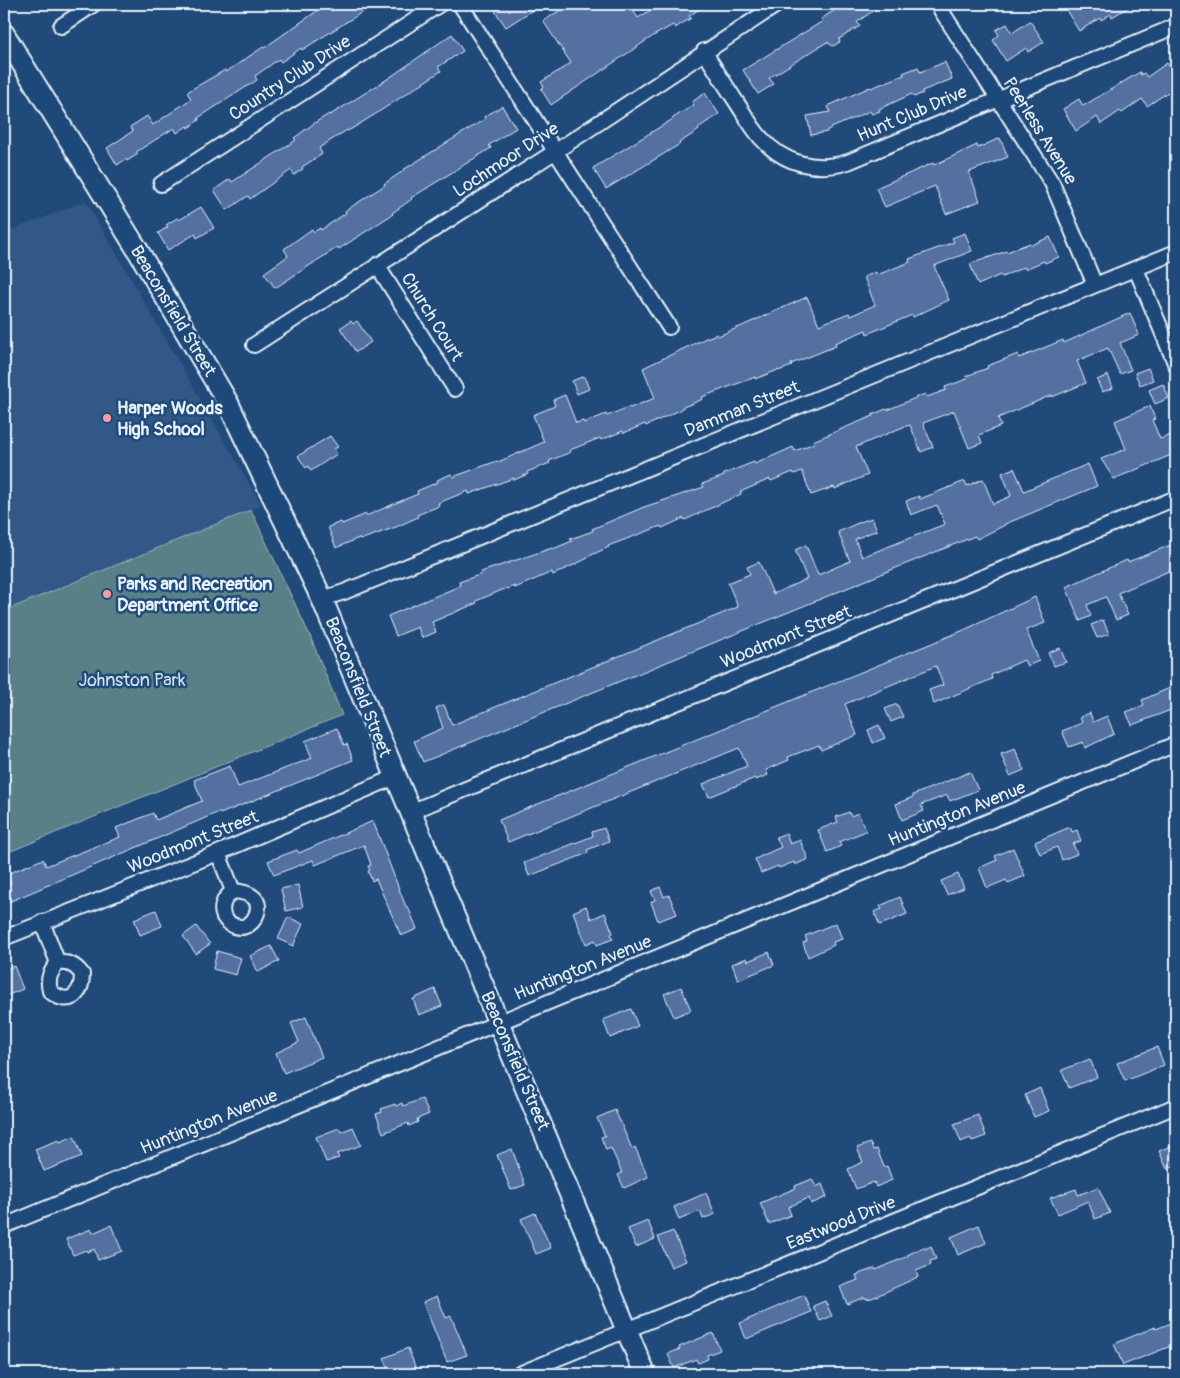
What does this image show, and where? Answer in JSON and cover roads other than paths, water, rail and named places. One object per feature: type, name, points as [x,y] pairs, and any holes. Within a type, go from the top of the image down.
[{"type":"street","points":[[61,26],[94,4]]},
{"type":"street","name":"Country Club Drive","points":[[161,184],[440,4]]},
{"type":"street","points":[[460,4],[556,150],[669,328]]},
{"type":"street","name":"Lochmoor Drive","points":[[254,345],[778,4]]},
{"type":"street","name":"Peerless Avenue","points":[[937,4],[1052,183],[1095,285]]},
{"type":"street","name":"Hunt Club Drive","points":[[704,51],[761,138],[772,149],[797,163],[810,166],[828,166],[848,162],[1176,26]]},
{"type":"street","name":"Beaconsfield Street","points":[[7,47],[137,250],[228,403],[322,599],[645,1374]]},
{"type":"street","name":"Damman Street","points":[[322,599],[1176,252]]},
{"type":"street","name":"Church Court","points":[[377,265],[455,389]]},
{"type":"street","points":[[1136,269],[1176,365]]},
{"type":"street","name":"Woodmont Street","points":[[410,812],[1176,498]]},
{"type":"street","name":"Huntington Avenue","points":[[4,1226],[1176,744]]},
{"type":"street","name":"Woodmont Street","points":[[4,938],[218,852],[395,777]]},
{"type":"street","points":[[218,852],[233,892]]},
{"type":"street","points":[[42,922],[58,963]]},
{"type":"street","name":"Eastwood Drive","points":[[519,1374],[1176,1106]]},
{"type":"place","name":"Harper Woods High School","points":[[107,418]]},
{"type":"place","name":"Parks and Recreation Department Office","points":[[107,594]]},
{"type":"park label","name":"Johnston Park","points":[[132,680]]}]
